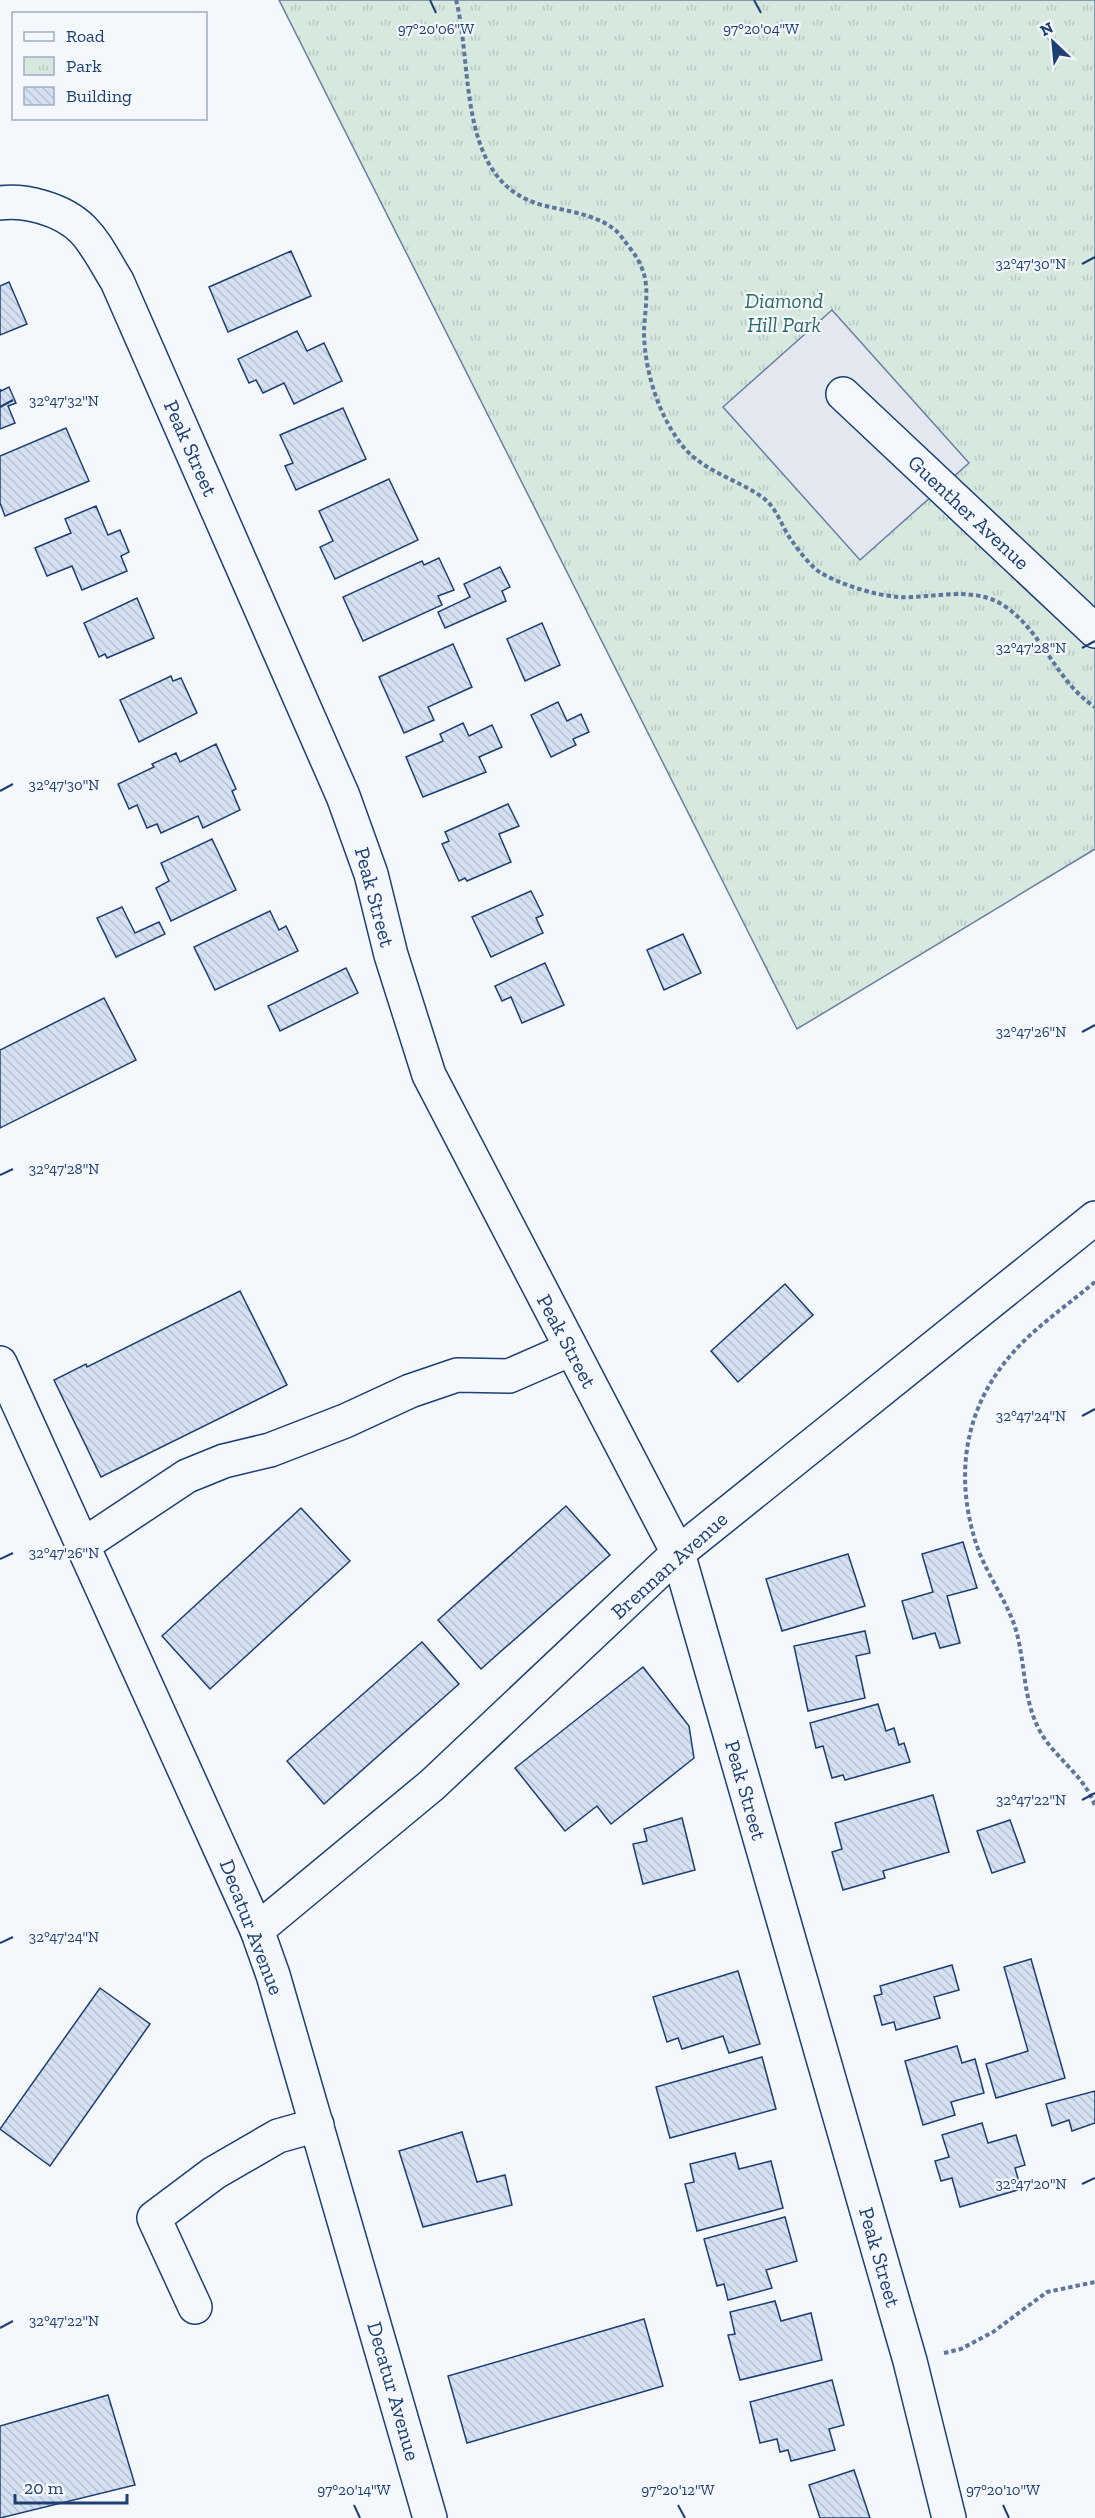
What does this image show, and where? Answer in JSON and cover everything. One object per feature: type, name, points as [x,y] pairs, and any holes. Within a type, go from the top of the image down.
[{"type":"street","name":"Peak Street","points":[[0,203],[26,203],[64,213],[85,230],[117,281],[343,796],[371,874],[390,955],[429,1075],[678,1553],[910,2361],[949,2518]]},
{"type":"street","name":"Guenther Avenue","points":[[843,394],[1095,631]]},
{"type":"street","name":"Brennan Avenue","points":[[257,1930],[432,1785],[678,1553],[1095,1218]]},
{"type":"street","points":[[83,1545],[187,1476],[224,1461],[270,1450],[345,1421],[410,1391],[457,1376],[509,1376],[572,1349]]},
{"type":"street","name":"Decatur Avenue","points":[[0,1363],[257,1930],[273,1975],[430,2518]]},
{"type":"street","points":[[195,2307],[154,2218],[214,2173],[269,2141],[317,2125]]},
{"type":"path","points":[[456,0],[480,147],[495,175],[517,194],[537,204],[602,221],[619,233],[642,267],[648,302],[644,335],[650,377],[658,405],[686,449],[716,473],[764,498],[791,540],[819,572],[854,586],[897,597],[967,594],[1001,603],[1031,627],[1056,669],[1079,697],[1095,707]]},
{"type":"path","points":[[1095,1282],[1022,1342],[996,1373],[975,1412],[963,1467],[966,1508],[975,1543],[1015,1628],[1027,1697],[1041,1734],[1083,1784],[1095,1806]]},
{"type":"path","points":[[910,2361],[961,2349],[993,2332],[1047,2292],[1095,2282]]},
{"type":"green space","name":"Diamond Hill Park","points":[[279,0],[1095,0],[1095,849],[797,1029]]},
{"type":"shaded area","points":[[832,310],[969,463],[860,560],[723,407]]},
{"type":"building","points":[[291,251],[311,296],[228,332],[209,287]]},
{"type":"building","points":[[9,282],[27,324],[0,335],[0,286]]},
{"type":"building","points":[[297,331],[307,351],[324,343],[342,381],[294,404],[284,383],[263,393],[256,380],[249,383],[238,359]]},
{"type":"building","points":[[9,387],[16,403],[8,406],[15,423],[0,429],[0,389],[1,391]]},
{"type":"building","points":[[343,408],[366,459],[296,490],[285,466],[293,463],[280,435]]},
{"type":"building","points":[[66,428],[89,481],[5,516],[0,503],[0,456]]},
{"type":"building","points":[[389,479],[418,540],[335,579],[320,547],[333,541],[319,511]]},
{"type":"building","points":[[96,506],[108,535],[120,530],[129,552],[121,556],[127,571],[82,590],[72,566],[47,576],[35,548],[71,533],[65,519]]},
{"type":"building","points":[[439,558],[454,590],[438,596],[442,605],[363,641],[343,597],[422,561],[424,565]]},
{"type":"building","points":[[500,567],[510,587],[502,591],[506,601],[445,628],[438,612],[470,597],[464,584]]},
{"type":"building","points":[[137,598],[154,638],[107,658],[105,654],[99,657],[84,623]]},
{"type":"building","points":[[542,623],[560,665],[525,681],[507,639]]},
{"type":"building","points":[[453,644],[472,687],[428,707],[434,720],[404,733],[379,677]]},
{"type":"building","points":[[171,676],[173,681],[181,678],[197,713],[139,742],[120,700]]},
{"type":"building","points":[[558,702],[567,721],[581,714],[589,732],[573,739],[576,745],[551,757],[531,715]]},
{"type":"building","points":[[463,723],[469,736],[492,725],[502,747],[479,757],[486,772],[423,797],[406,757],[443,741],[440,734]]},
{"type":"building","points":[[216,744],[236,789],[232,791],[240,810],[203,828],[198,816],[161,833],[157,824],[147,828],[137,805],[129,809],[118,784],[154,767],[152,764],[176,753],[180,762]]},
{"type":"building","points":[[508,804],[519,826],[499,834],[511,862],[467,881],[465,878],[459,881],[442,844],[449,841],[445,832]]},
{"type":"building","points":[[212,839],[236,890],[171,921],[156,888],[169,881],[161,863]]},
{"type":"building","points":[[531,891],[543,915],[536,918],[543,933],[491,957],[472,917]]},
{"type":"building","points":[[122,907],[135,933],[159,922],[165,934],[116,957],[97,918]]},
{"type":"building","points":[[270,911],[279,930],[286,926],[298,951],[215,990],[194,947]]},
{"type":"building","points":[[683,934],[701,973],[664,990],[647,950]]},
{"type":"building","points":[[545,963],[564,1005],[522,1023],[511,997],[502,1001],[495,986]]},
{"type":"building","points":[[346,968],[358,993],[280,1031],[268,1006]]},
{"type":"building","points":[[104,998],[136,1060],[0,1128],[0,1050]]},
{"type":"building","points":[[785,1284],[813,1315],[738,1382],[711,1351]]},
{"type":"building","points":[[240,1291],[287,1385],[101,1477],[54,1380],[86,1364],[87,1367]]},
{"type":"building","points":[[566,1506],[610,1555],[481,1669],[438,1620]]},
{"type":"building","points":[[301,1508],[350,1561],[210,1689],[162,1636]]},
{"type":"building","points":[[963,1542],[977,1588],[947,1596],[960,1643],[940,1648],[935,1633],[913,1639],[902,1601],[933,1592],[922,1554]]},
{"type":"building","points":[[848,1554],[865,1606],[782,1631],[766,1579]]},
{"type":"building","points":[[865,1631],[870,1653],[856,1656],[865,1698],[808,1711],[794,1646]]},
{"type":"building","points":[[422,1642],[459,1684],[324,1804],[287,1761]]},
{"type":"building","points":[[643,1667],[689,1726],[694,1758],[611,1824],[597,1806],[565,1831],[515,1768]]},
{"type":"building","points":[[878,1704],[886,1731],[894,1728],[899,1745],[904,1743],[910,1762],[845,1780],[843,1775],[832,1778],[823,1746],[816,1748],[810,1723]]},
{"type":"building","points":[[933,1795],[949,1852],[883,1871],[885,1878],[843,1890],[832,1852],[842,1849],[835,1823]]},
{"type":"building","points":[[682,1818],[695,1870],[643,1884],[633,1844],[647,1841],[644,1829]]},
{"type":"building","points":[[1010,1820],[1025,1862],[992,1873],[977,1831]]},
{"type":"building","points":[[1031,1959],[1065,2078],[996,2098],[986,2064],[1028,2051],[1004,1967]]},
{"type":"building","points":[[952,1965],[959,1990],[934,1997],[940,2018],[896,2030],[894,2022],[882,2025],[874,1996],[882,1994],[880,1986]]},
{"type":"building","points":[[738,1971],[760,2044],[729,2053],[723,2036],[682,2049],[678,2038],[667,2042],[653,1997]]},
{"type":"building","points":[[100,1988],[150,2024],[50,2166],[0,2129]]},
{"type":"building","points":[[957,2046],[962,2063],[975,2059],[984,2093],[951,2102],[955,2115],[923,2125],[905,2061]]},
{"type":"building","points":[[762,2057],[776,2109],[670,2138],[656,2087]]},
{"type":"building","points":[[1095,2091],[1095,2123],[1072,2131],[1069,2120],[1052,2126],[1046,2104]]},
{"type":"building","points":[[982,2123],[988,2143],[1016,2135],[1025,2165],[1015,2168],[1021,2189],[960,2207],[952,2178],[941,2181],[935,2161],[949,2157],[942,2135]]},
{"type":"building","points":[[462,2132],[477,2182],[505,2175],[512,2205],[423,2227],[399,2151]]},
{"type":"building","points":[[735,2153],[739,2169],[771,2161],[783,2208],[697,2231],[685,2184],[694,2182],[690,2164]]},
{"type":"building","points":[[785,2217],[797,2261],[766,2270],[772,2288],[728,2300],[724,2284],[717,2286],[704,2239]]},
{"type":"building","points":[[775,2301],[781,2321],[811,2313],[822,2360],[740,2380],[728,2335],[735,2334],[730,2312]]},
{"type":"building","points":[[644,2319],[663,2386],[467,2443],[448,2376]]},
{"type":"building","points":[[832,2380],[844,2425],[829,2429],[835,2450],[791,2461],[788,2450],[780,2452],[777,2439],[760,2443],[750,2402]]},
{"type":"building","points":[[108,2395],[135,2485],[0,2518],[0,2426]]},
{"type":"building","points":[[854,2470],[870,2518],[820,2518],[809,2485]]}]
